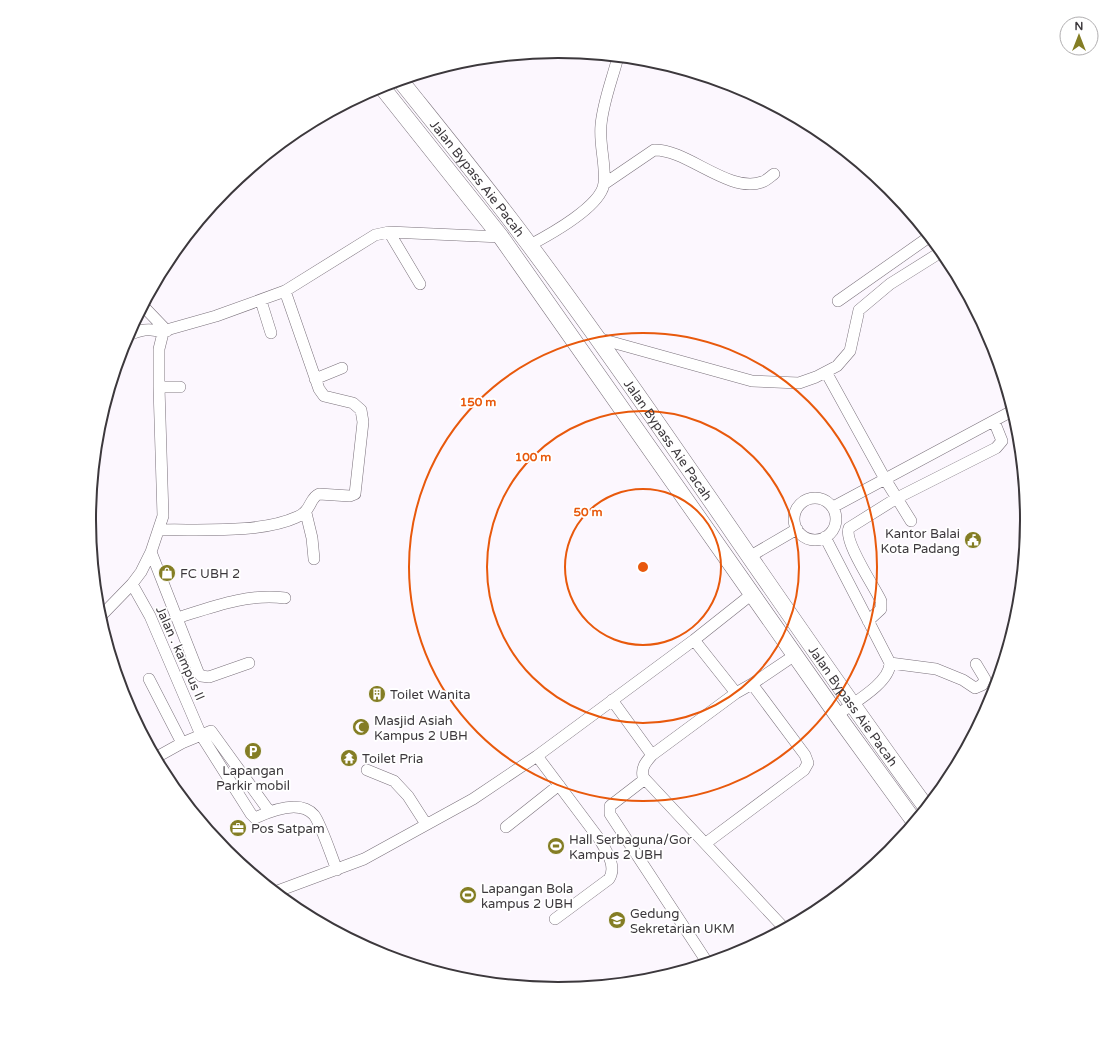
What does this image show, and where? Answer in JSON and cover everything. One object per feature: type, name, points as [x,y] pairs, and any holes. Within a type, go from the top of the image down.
[{"type":"highway","name":"Jalan Bypass Aie Pacah","points":[[404,85],[530,245],[593,332],[851,705],[923,803]]},
{"type":"highway","points":[[386,91],[501,237],[837,715],[911,817]]},
{"type":"highway","points":[[434,151],[447,139]]},
{"type":"highway","points":[[573,339],[593,332]]},
{"type":"street","points":[[604,184],[601,125],[606,98],[617,62]]},
{"type":"street","points":[[530,245],[558,230],[589,206],[598,195],[604,184],[654,150],[670,152],[713,173],[742,184],[762,182],[774,174]]},
{"type":"street","points":[[136,331],[154,329],[165,332],[261,301],[285,291],[363,241],[375,235],[389,232],[501,237]]},
{"type":"street","points":[[389,232],[420,284]]},
{"type":"street","points":[[838,301],[925,240]]},
{"type":"street","points":[[593,332],[752,381],[799,383],[837,366],[850,351],[859,310],[890,284],[936,255]]},
{"type":"street","points":[[159,530],[221,529],[267,526],[295,518],[306,513],[315,495],[350,496],[355,494],[363,422],[361,410],[358,405],[324,396],[315,379],[285,291]]},
{"type":"street","points":[[261,301],[271,333]]},
{"type":"street","points":[[146,310],[165,332]]},
{"type":"street","points":[[105,612],[132,584],[151,552],[163,516],[159,349],[165,332]]},
{"type":"street","points":[[315,379],[342,368]]},
{"type":"street","points":[[826,372],[885,479],[911,521]]},
{"type":"street","points":[[159,387],[180,387]]},
{"type":"street","points":[[833,507],[1007,414]]},
{"type":"street","points":[[868,621],[881,609],[881,601],[855,553],[847,534],[849,528],[897,498],[1000,444],[1002,441],[994,421]]},
{"type":"street","points":[[812,498],[820,498],[827,501],[833,507],[836,515],[836,524],[832,532],[825,537],[817,540],[809,539],[802,535],[797,529],[794,522],[794,513],[798,506],[804,501],[812,498]]},
{"type":"street","points":[[306,513],[312,538],[314,559]]},
{"type":"street","points":[[749,557],[797,529]]},
{"type":"street","points":[[825,537],[890,663],[890,670],[883,680],[837,715]]},
{"type":"street","points":[[151,552],[198,672],[201,676],[209,677],[249,663]]},
{"type":"street","points":[[839,564],[855,553]]},
{"type":"street","name":"Jalan . kampus II","points":[[132,584],[150,616],[206,733],[251,814],[255,818],[269,811]]},
{"type":"street","points":[[280,890],[364,859],[474,799],[537,756],[694,640],[752,594]]},
{"type":"street","points":[[177,618],[228,602],[270,596],[285,598]]},
{"type":"street","points":[[694,640],[736,693]]},
{"type":"street","points":[[780,924],[645,778],[642,769],[652,755],[736,693],[795,655]]},
{"type":"street","points":[[890,663],[936,669],[963,680],[975,688],[982,685],[985,679],[976,664]]},
{"type":"street","points":[[149,679],[182,743]]},
{"type":"street","points":[[706,843],[804,770],[808,763],[805,755],[752,684]]},
{"type":"street","points":[[612,700],[652,755]]},
{"type":"street","points":[[160,755],[182,743],[206,733],[269,811],[296,807],[306,809],[314,816],[337,870]]},
{"type":"street","points":[[537,756],[600,840],[608,854],[612,871],[609,879],[555,919]]},
{"type":"street","points":[[367,770],[394,781],[408,796],[426,824]]},
{"type":"street","points":[[645,778],[610,806],[610,814],[704,958]]},
{"type":"street","points":[[506,827],[558,785]]},
{"type":"place","name":"Kantor Balai Kota Padang","points":[[973,540]]},
{"type":"place","name":"FC UBH 2","points":[[167,573]]},
{"type":"place","name":"Toilet Wanita","points":[[377,694]]},
{"type":"place","name":"Masjid Asiah Kampus 2 UBH","points":[[361,727]]},
{"type":"place","name":"Lapangan Parkir mobil","points":[[253,751]]},
{"type":"place","name":"Toilet Pria","points":[[349,758]]},
{"type":"place","name":"Pos Satpam","points":[[238,828]]},
{"type":"place","name":"Hall Serbaguna/Gor Kampus 2 UBH","points":[[556,846]]},
{"type":"place","name":"Lapangan Bola kampus 2 UBH","points":[[468,895]]},
{"type":"place","name":"Gedung Sekretarian UKM","points":[[617,920]]}]
